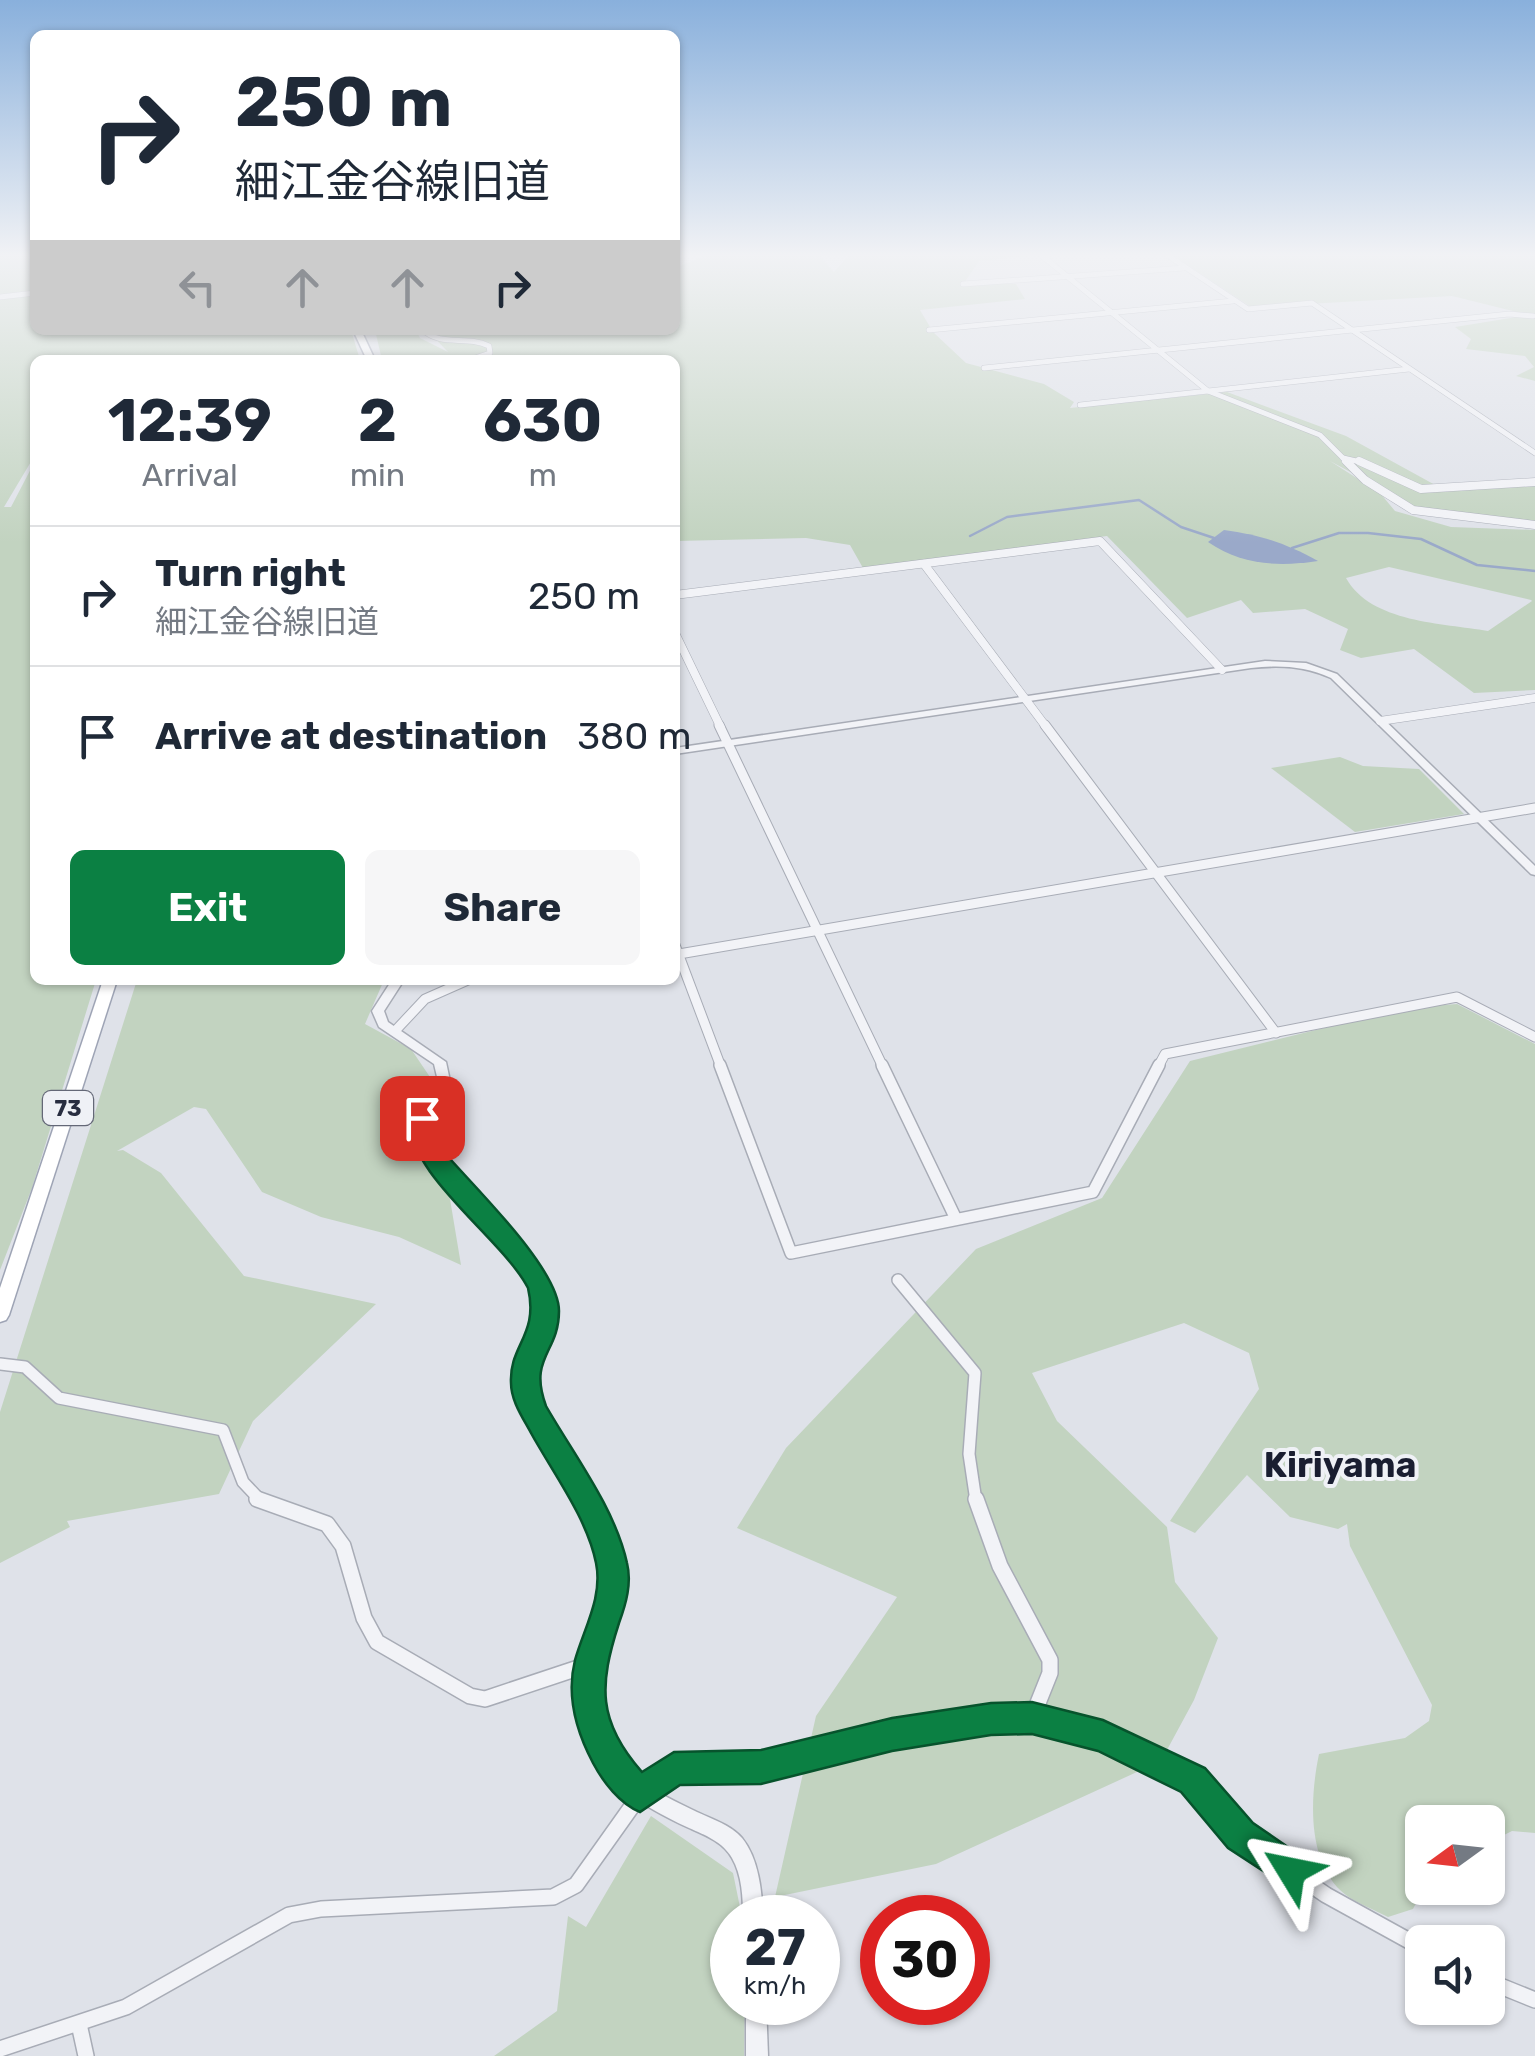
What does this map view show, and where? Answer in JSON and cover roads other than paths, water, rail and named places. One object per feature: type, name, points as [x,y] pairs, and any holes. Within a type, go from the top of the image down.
[{"type":"main road","name":"73","points":[[0,1315],[108,985]]},
{"type":"street","points":[[984,368],[1149,351]]},
{"type":"street","points":[[1159,351],[1208,391],[1309,429],[1365,480],[1413,510],[1535,525]]},
{"type":"street","points":[[1384,351],[1535,453]]},
{"type":"street","points":[[1080,405],[1410,369]]},
{"type":"street","points":[[1343,458],[1358,460],[1421,489],[1535,482]]},
{"type":"street","points":[[680,594],[1100,541],[1222,670]]},
{"type":"street","points":[[924,564],[1276,1033]]},
{"type":"street","points":[[680,643],[956,1219]]},
{"type":"street","points":[[680,750],[1222,670],[1283,662],[1315,666],[1334,676],[1535,872]]},
{"type":"street","points":[[1380,721],[1535,698]]},
{"type":"street","points":[[680,949],[818,929],[1535,808]]},
{"type":"street","points":[[680,957],[790,1252],[1093,1192],[1165,1054],[1457,997],[1535,1036]]},
{"type":"street","points":[[395,985],[378,1011],[384,1024],[440,1062],[444,1080],[422,1118],[421,1133],[433,1156],[533,1272],[541,1288],[546,1308],[543,1330],[526,1363],[524,1386],[532,1409],[602,1534],[613,1566],[612,1599],[590,1664],[588,1706],[597,1738],[610,1762],[640,1795],[717,1831],[736,1845],[746,1866],[750,1895]]},
{"type":"street","points":[[394,1031],[425,999],[457,985]]},
{"type":"street","points":[[898,1280],[974,1372],[969,1448],[977,1504],[1000,1567],[1050,1660],[1050,1673],[1032,1718]]},
{"type":"street","points":[[0,1364],[25,1366],[59,1398],[222,1430],[253,1495],[260,1501],[320,1520],[335,1532],[360,1594],[366,1629],[377,1642],[470,1696],[486,1699],[590,1664]]},
{"type":"street","points":[[0,2049],[126,2006],[289,1916],[321,1909],[553,1897],[576,1885],[640,1795],[674,1768],[761,1767],[892,1734],[991,1719],[1032,1718],[1103,1736],[1193,1780],[1240,1836],[1326,1895],[1405,1939]]},
{"type":"street","points":[[1505,1988],[1535,2000]]},
{"type":"street","points":[[79,2024],[86,2056]]},
{"type":"street","points":[[756,2025],[757,2056]]},
{"type":"water","points":[[1224,530],[1272,541],[1318,561],[1274,564],[1233,556],[1208,542]]},
{"type":"waterway","points":[[970,536],[1007,517],[1139,500],[1181,527],[1214,538]]},
{"type":"waterway","points":[[1292,548],[1339,533],[1368,533],[1421,539],[1477,565],[1535,571]]},
{"type":"district","name":"Kiriyama","points":[[1340,1465]]}]
